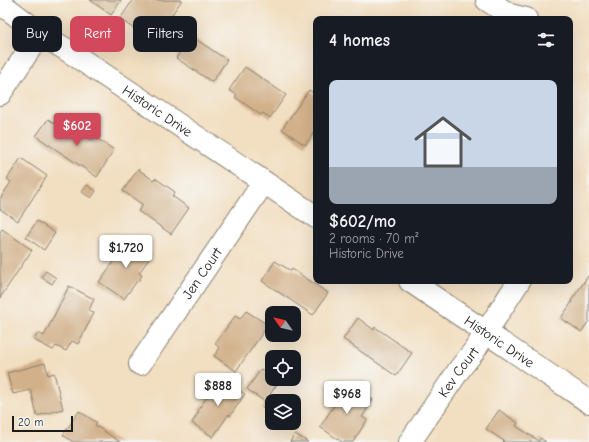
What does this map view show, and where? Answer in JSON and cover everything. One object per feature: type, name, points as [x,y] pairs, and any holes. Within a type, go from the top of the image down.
[{"type":"street","points":[[487,0],[514,16]]},
{"type":"street","name":"Historic Drive","points":[[0,3],[17,16]]},
{"type":"street","name":"Historic Drive","points":[[62,47],[313,215]]},
{"type":"street","points":[[0,94],[28,52]]},
{"type":"street","name":"Jen Court","points":[[140,364],[264,182]]},
{"type":"street","name":"Historic Drive","points":[[414,284],[589,402]]},
{"type":"street","name":"Kev Court","points":[[410,442],[486,332],[517,284]]},
{"type":"building","points":[[90,0],[121,0],[111,15]]},
{"type":"building","points":[[133,0],[149,0],[151,2],[152,0],[182,0],[172,14],[175,16],[133,16],[133,28],[125,23],[125,16],[122,16]]},
{"type":"building","points":[[197,40],[227,60],[212,82],[176,58],[180,52],[197,52]]},
{"type":"building","points":[[245,67],[286,95],[270,118],[263,113],[261,115],[235,97],[237,95],[229,90]]},
{"type":"building","points":[[309,90],[313,93],[313,134],[305,145],[282,129]]},
{"type":"building","points":[[48,119],[65,130],[68,125],[92,141],[95,137],[114,150],[97,177],[36,136]]},
{"type":"building","points":[[21,158],[47,176],[18,221],[0,209],[0,199],[11,182],[7,179]]},
{"type":"building","points":[[138,169],[153,180],[155,178],[175,192],[172,196],[189,208],[171,234],[138,211],[143,205],[123,191]]},
{"type":"building","points":[[87,185],[96,191],[91,198],[82,192]]},
{"type":"building","points":[[37,221],[55,233],[44,250],[26,237]]},
{"type":"building","points":[[2,229],[32,250],[0,298],[0,232]]},
{"type":"building","points":[[130,239],[152,254],[139,273],[142,275],[138,282],[137,281],[124,299],[99,282]]},
{"type":"building","points":[[275,261],[291,271],[292,269],[328,293],[313,315],[262,281]]},
{"type":"building","points":[[46,271],[56,278],[52,284],[41,277]]},
{"type":"building","points":[[588,276],[589,321],[581,332],[561,318]]},
{"type":"building","points":[[69,286],[94,299],[89,310],[94,313],[78,344],[72,341],[66,351],[56,346],[53,350],[34,340],[38,333],[44,336]]},
{"type":"building","points":[[246,311],[265,323],[265,329],[236,371],[214,356],[220,348],[215,344],[235,316],[240,319]]},
{"type":"building","points":[[358,318],[374,330],[375,327],[412,353],[396,376],[343,339]]},
{"type":"building","points":[[45,363],[48,375],[54,373],[63,409],[37,416],[31,390],[13,394],[7,373]]},
{"type":"building","points":[[261,369],[265,372],[265,386],[276,386],[270,394],[265,394],[265,402],[247,389]]},
{"type":"building","points":[[220,378],[245,394],[213,437],[192,423],[199,411],[198,410]]},
{"type":"building","points":[[348,384],[373,400],[362,417],[367,420],[353,442],[342,442],[320,427]]},
{"type":"building","points":[[499,410],[518,423],[516,426],[539,441],[540,438],[546,442],[503,442],[504,441],[486,429]]},
{"type":"building","points":[[79,411],[97,423],[95,425],[120,442],[73,442],[63,435]]},
{"type":"building","points":[[295,434],[308,442],[290,442]]}]
